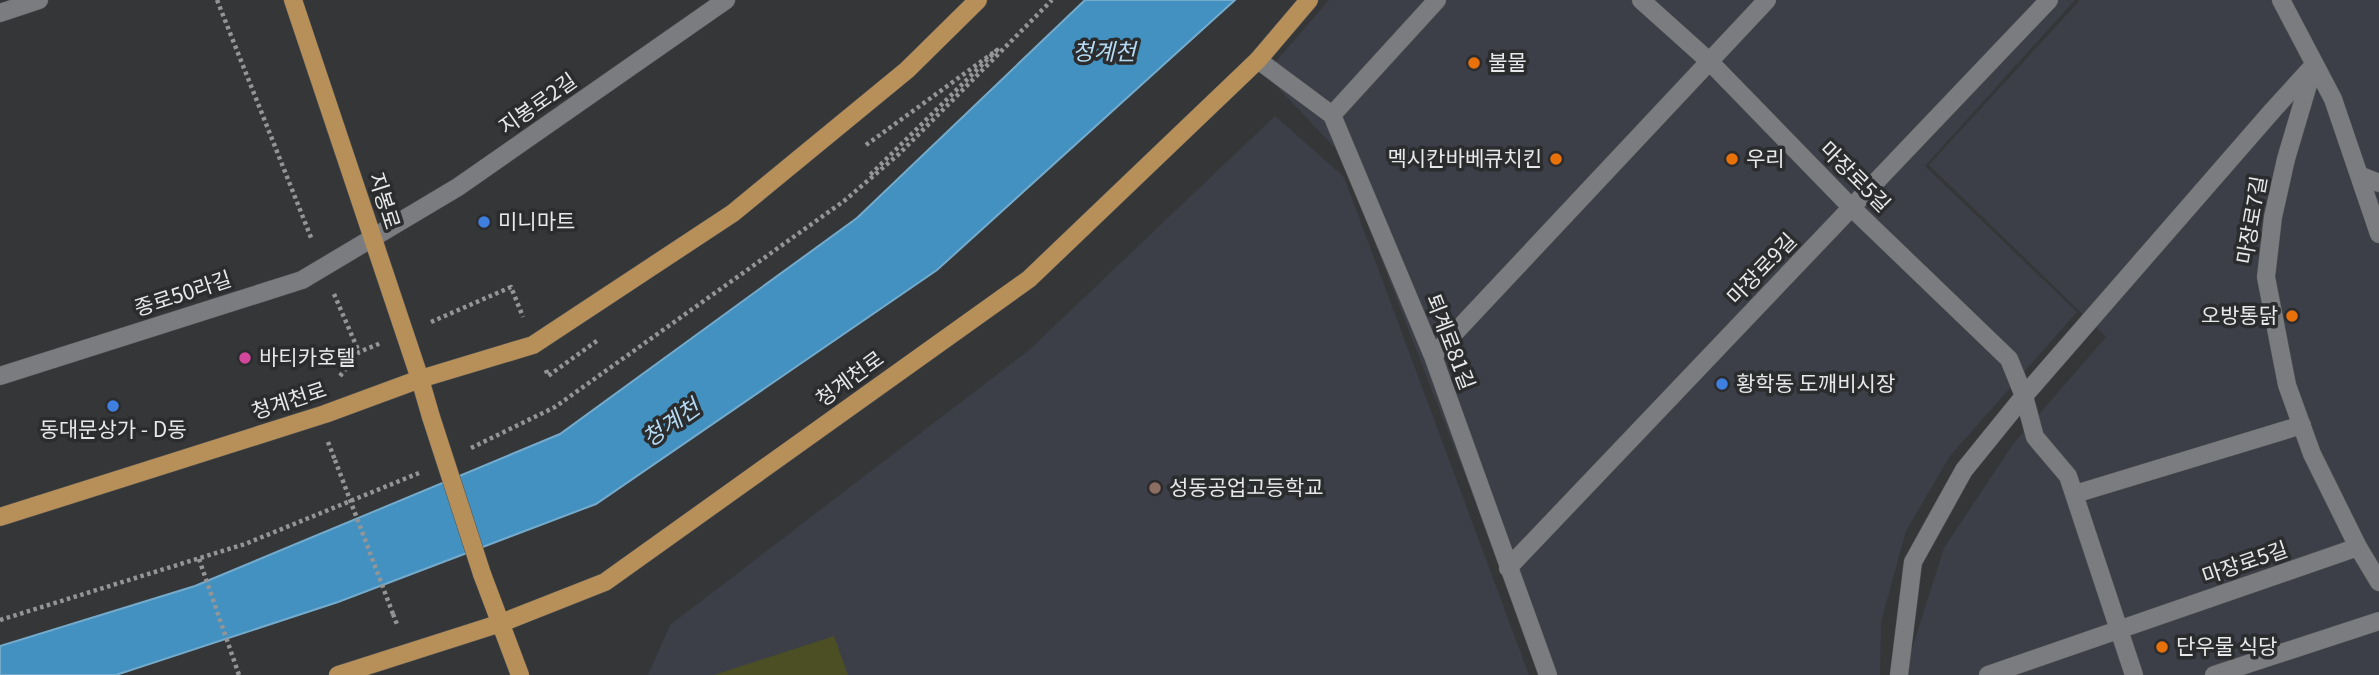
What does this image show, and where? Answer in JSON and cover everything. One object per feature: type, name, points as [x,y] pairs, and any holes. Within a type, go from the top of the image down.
[{"type":"main road","name":"지봉로","points":[[293,0],[482,574],[501,623]]},
{"type":"main road","name":"청계천로","points":[[0,517],[325,414],[420,379],[533,345],[733,213],[907,70],[978,0]]},
{"type":"main road","name":"청계천로","points":[[338,675],[501,623],[605,582],[1029,279],[1258,60],[1310,0]]},
{"type":"main road","points":[[501,623],[520,675]]},
{"type":"street","points":[[0,13],[39,0]]},
{"type":"street","name":"지봉로2길","points":[[372,240],[458,187],[726,0]]},
{"type":"street","points":[[1258,60],[1332,115],[1437,0]]},
{"type":"street","name":"마장로5길","points":[[1641,0],[1710,62],[1852,208],[2009,359],[2024,396],[2035,437],[2068,476],[2134,675]]},
{"type":"street","points":[[1433,356],[1767,0]]},
{"type":"street","name":"마장로9길","points":[[1508,568],[2049,0]]},
{"type":"street","points":[[2281,0],[2333,99],[2379,234]]},
{"type":"street","points":[[1899,675],[1913,562],[1964,470],[2024,396],[2314,65]]},
{"type":"street","name":"마장로7길","points":[[2314,65],[2286,159],[2273,217],[2266,277],[2287,385],[2312,454],[2358,547],[2379,582]]},
{"type":"street","name":"퇴계로81길","points":[[1332,115],[1433,356],[1548,675]]},
{"type":"street","points":[[2359,175],[2379,183]]},
{"type":"street","name":"종로50라길","points":[[0,376],[302,280],[372,240]]},
{"type":"street","points":[[2074,494],[2302,425]]},
{"type":"street","name":"마장로5길","points":[[1988,675],[2358,547]]},
{"type":"street","points":[[2214,675],[2379,621]]},
{"type":"path","points":[[218,0],[323,268],[359,352]]},
{"type":"path","points":[[335,460],[393,614]]},
{"type":"path","points":[[199,559],[239,675]]},
{"type":"shaded area","name":"황학동 도깨비시장","points":[[1329,0],[2075,0],[1925,166],[2077,312],[1950,456],[1906,531],[1881,622],[1880,675],[1538,675],[1470,488],[1340,153],[1265,74]]},
{"type":"shaded area","points":[[2080,0],[2379,0],[2379,675],[1908,675],[1909,658],[1944,548],[2013,444],[2106,337],[1929,165]]},
{"type":"shaded area","name":"성동공업고등학교","points":[[1275,116],[1344,177],[1529,675],[648,675],[670,625],[1029,350]]},
{"type":"green space","points":[[834,636],[848,675],[714,675]]},
{"type":"water","name":"청계천","points":[[1085,0],[1235,0],[937,270],[596,504],[338,602],[116,675],[0,675],[0,646],[195,586],[560,434],[857,218]]},
{"type":"place","name":"불물","points":[[1474,63]]},
{"type":"place","name":"멕시칸바베큐치킨","points":[[1556,159]]},
{"type":"place","name":"우리","points":[[1732,159]]},
{"type":"place","name":"미니마트","points":[[484,222]]},
{"type":"place","name":"오방통닭","points":[[2292,316]]},
{"type":"place","name":"바티카호텔","points":[[245,358]]},
{"type":"place","name":"황학동 도깨비시장","points":[[1722,384]]},
{"type":"place","name":"동대문상가 - D동","points":[[113,406]]},
{"type":"place","name":"성동공업고등학교","points":[[1155,488]]},
{"type":"place","name":"단우물 식당","points":[[2162,647]]}]
